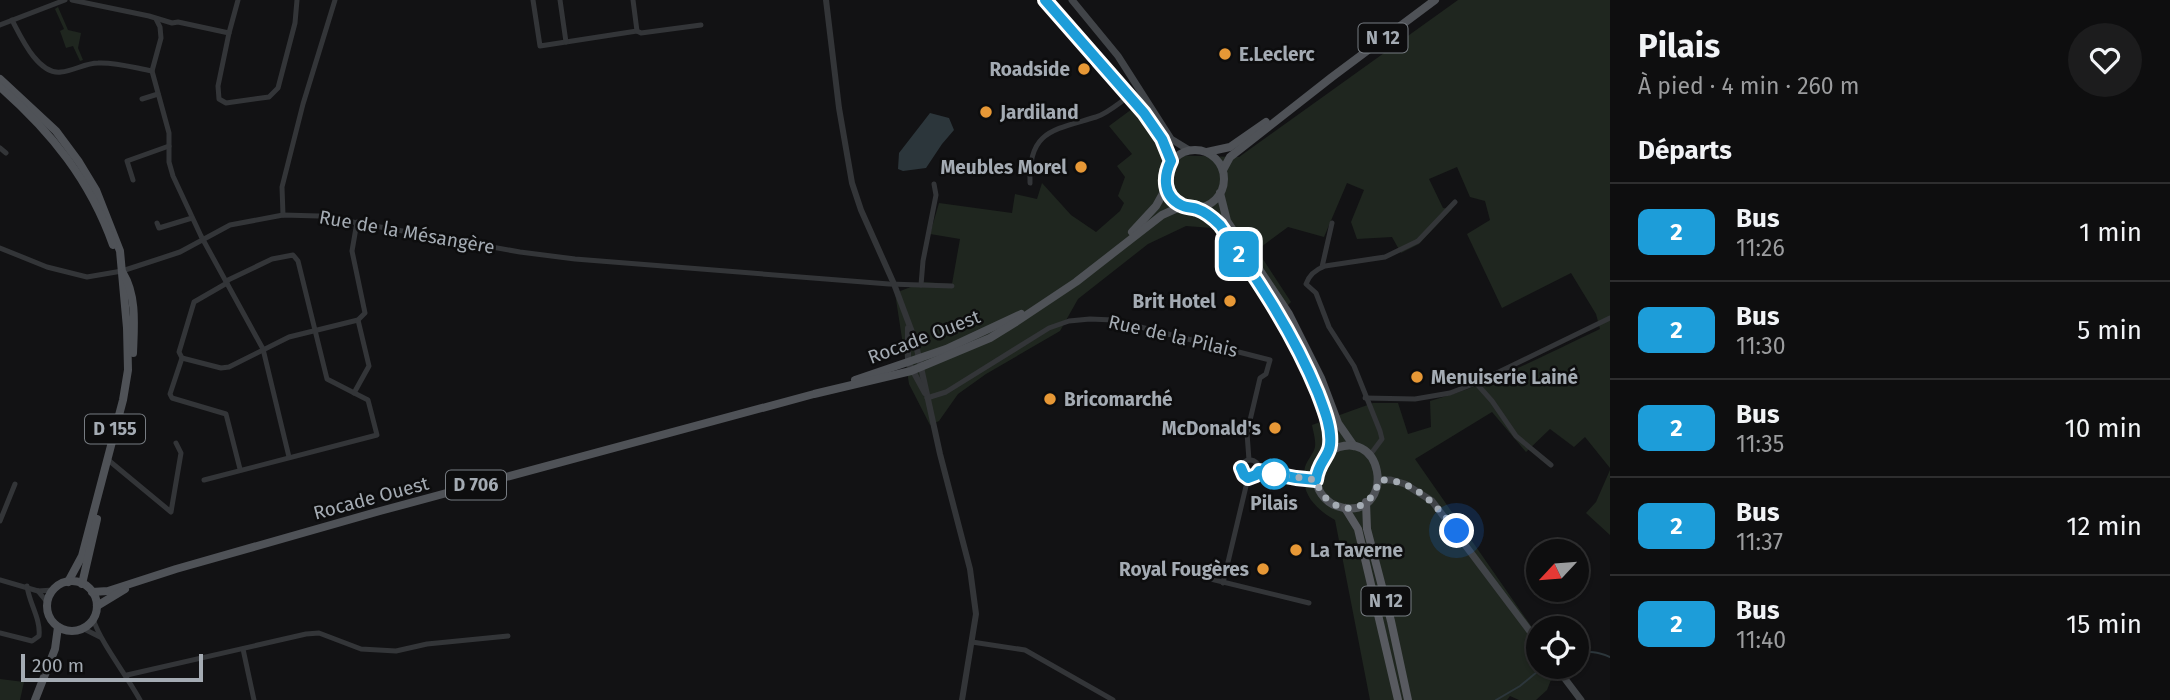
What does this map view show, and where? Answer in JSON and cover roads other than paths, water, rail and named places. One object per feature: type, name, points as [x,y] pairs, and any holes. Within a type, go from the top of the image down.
[{"type":"highway","name":"N 12","points":[[1366,502],[1367,529],[1408,700]]},
{"type":"highway","name":"N 12","points":[[1345,508],[1358,529],[1398,700]]},
{"type":"main road","points":[[1045,0],[1158,132],[1171,161]]},
{"type":"main road","points":[[1072,0],[1118,56],[1171,139],[1189,150],[1207,152],[1219,163],[1223,170],[1220,193],[1214,201],[1196,208]]},
{"type":"main road","name":"N 12","points":[[1223,170],[1230,157],[1435,0]]},
{"type":"main road","name":"N 12","points":[[1207,152],[1230,147],[1244,139],[1320,82],[1332,77]]},
{"type":"main road","name":"D 155","points":[[0,79],[56,131],[79,162],[96,190],[120,251],[128,370],[82,584]]},
{"type":"main road","name":"D 155","points":[[0,87],[30,114],[74,166],[91,193],[122,271]]},
{"type":"main road","points":[[1189,150],[1171,161],[1165,178],[1170,195],[1182,206],[1196,208],[1211,216],[1220,225],[1283,321],[1323,406],[1330,431],[1328,452]]},
{"type":"main road","name":"Rocade Ouest","points":[[1119,247],[1156,206],[1167,188]]},
{"type":"main road","points":[[1220,193],[1227,221],[1289,314],[1321,378],[1338,422],[1354,446],[1370,455],[1378,471],[1377,489],[1366,502],[1360,506],[1345,508],[1325,499],[1316,480],[1321,460],[1328,452],[1354,446]]},
{"type":"main road","name":"Rocade Ouest","points":[[92,592],[108,591],[367,514],[921,366],[990,338],[1076,282],[1162,215],[1182,206]]},
{"type":"main road","name":"D 155","points":[[68,582],[82,556],[108,462]]},
{"type":"main road","points":[[1379,480],[1405,484],[1432,500],[1526,626]]},
{"type":"main road","name":"Rocade Ouest","points":[[97,606],[140,581]]},
{"type":"main road","points":[[68,582],[82,584],[92,592],[97,606],[93,619],[84,629],[69,631],[58,627],[48,613],[47,602],[54,590],[68,582]]},
{"type":"main road","points":[[35,700],[55,649],[58,627]]},
{"type":"main road","points":[[55,649],[69,631]]},
{"type":"main road","points":[[1565,679],[1581,700]]},
{"type":"street","points":[[0,25],[65,0]]},
{"type":"street","points":[[72,0],[229,33]]},
{"type":"street","points":[[238,0],[220,73],[219,99],[226,103],[269,97],[278,89],[295,23],[297,0]]},
{"type":"street","points":[[283,215],[282,187],[303,104],[335,0]]},
{"type":"street","points":[[533,0],[540,46],[637,31],[647,33],[701,25]]},
{"type":"street","points":[[560,0],[566,42]]},
{"type":"street","points":[[633,0],[637,31]]},
{"type":"street","points":[[826,0],[839,108],[852,183],[907,319],[921,366],[975,593],[976,614],[962,700]]},
{"type":"street","points":[[156,19],[161,38],[152,71],[169,134],[169,162],[173,176],[192,218],[263,349],[289,457]]},
{"type":"street","points":[[12,20],[26,49],[47,69],[60,73],[94,63],[104,63],[152,71]]},
{"type":"street","points":[[142,99],[158,94]]},
{"type":"street","points":[[1030,183],[1029,165],[1034,146],[1053,131],[1070,123],[1098,116],[1129,96]]},
{"type":"street","points":[[132,180],[127,161],[169,146]]},
{"type":"street","points":[[0,148],[6,153]]},
{"type":"street","points":[[921,285],[936,195],[934,184]]},
{"type":"street","points":[[1370,455],[1382,439],[1354,366],[1329,327],[1316,293],[1306,284],[1322,267],[1385,257],[1418,241],[1455,202]]},
{"type":"street","name":"Rue de la Mésangère","points":[[0,248],[47,267],[87,277],[122,271],[180,252],[230,225],[283,215],[319,216],[520,252],[618,263],[952,286]]},
{"type":"street","points":[[157,223],[159,228],[192,218]]},
{"type":"street","points":[[182,358],[224,368],[289,337],[358,320],[365,313],[352,251],[357,222]]},
{"type":"street","points":[[1322,267],[1332,223]]},
{"type":"street","points":[[204,480],[377,435],[368,400],[327,379],[298,261],[293,256],[272,259],[194,302],[179,352],[182,358],[170,394],[172,398],[226,414],[240,469]]},
{"type":"street","name":"Rue de la Pilais","points":[[927,398],[946,392],[1049,328],[1090,318],[1113,320],[1270,360],[1266,374],[1260,378],[1247,433],[1250,460]]},
{"type":"street","points":[[907,319],[910,369],[927,398]]},
{"type":"street","points":[[1365,398],[1429,398],[1476,383],[1609,319]]},
{"type":"street","points":[[354,393],[369,366],[358,320]]},
{"type":"street","points":[[1476,383],[1516,436],[1551,466]]},
{"type":"street","points":[[108,462],[171,512],[181,453],[176,443]]},
{"type":"street","points":[[1248,478],[1241,468],[1243,463],[1250,460],[1257,463],[1259,471]]},
{"type":"street","points":[[1259,471],[1316,480]]},
{"type":"street","points":[[1248,478],[1259,471]]},
{"type":"street","points":[[1223,583],[1248,478]]},
{"type":"street","points":[[0,521],[15,484]]},
{"type":"street","points":[[1182,572],[1309,603]]},
{"type":"street","points":[[0,580],[38,591],[54,590]]},
{"type":"street","points":[[0,633],[32,641],[39,636],[40,627],[26,586]]},
{"type":"street","points":[[38,591],[47,602]]},
{"type":"street","points":[[93,619],[102,639],[127,675],[140,700]]},
{"type":"street","points":[[84,629],[102,639]]},
{"type":"street","points":[[127,675],[306,634],[319,633],[361,649],[396,651],[439,643],[508,636]]},
{"type":"street","points":[[972,642],[1025,650],[1113,700]]},
{"type":"street","points":[[243,649],[254,700]]},
{"type":"waterway","points":[[1589,652],[1610,657]]},
{"type":"waterway","points":[[1496,700],[1528,679]]},
{"type":"place","name":"E.Leclerc","points":[[1225,54]]},
{"type":"place","name":"Roadside","points":[[1084,69]]},
{"type":"place","name":"Jardiland","points":[[986,112]]},
{"type":"place","name":"Meubles Morel","points":[[1081,167]]},
{"type":"place","name":"Brit Hotel","points":[[1230,301]]},
{"type":"place","name":"Menuiserie Lainé","points":[[1417,377]]},
{"type":"place","name":"Bricomarché","points":[[1050,399]]},
{"type":"place","name":"McDonald's","points":[[1275,428]]},
{"type":"place","name":"Pilais","points":[[1274,474]]},
{"type":"place","name":"La Taverne","points":[[1296,550]]},
{"type":"place","name":"Royal Fougères","points":[[1263,569]]}]
